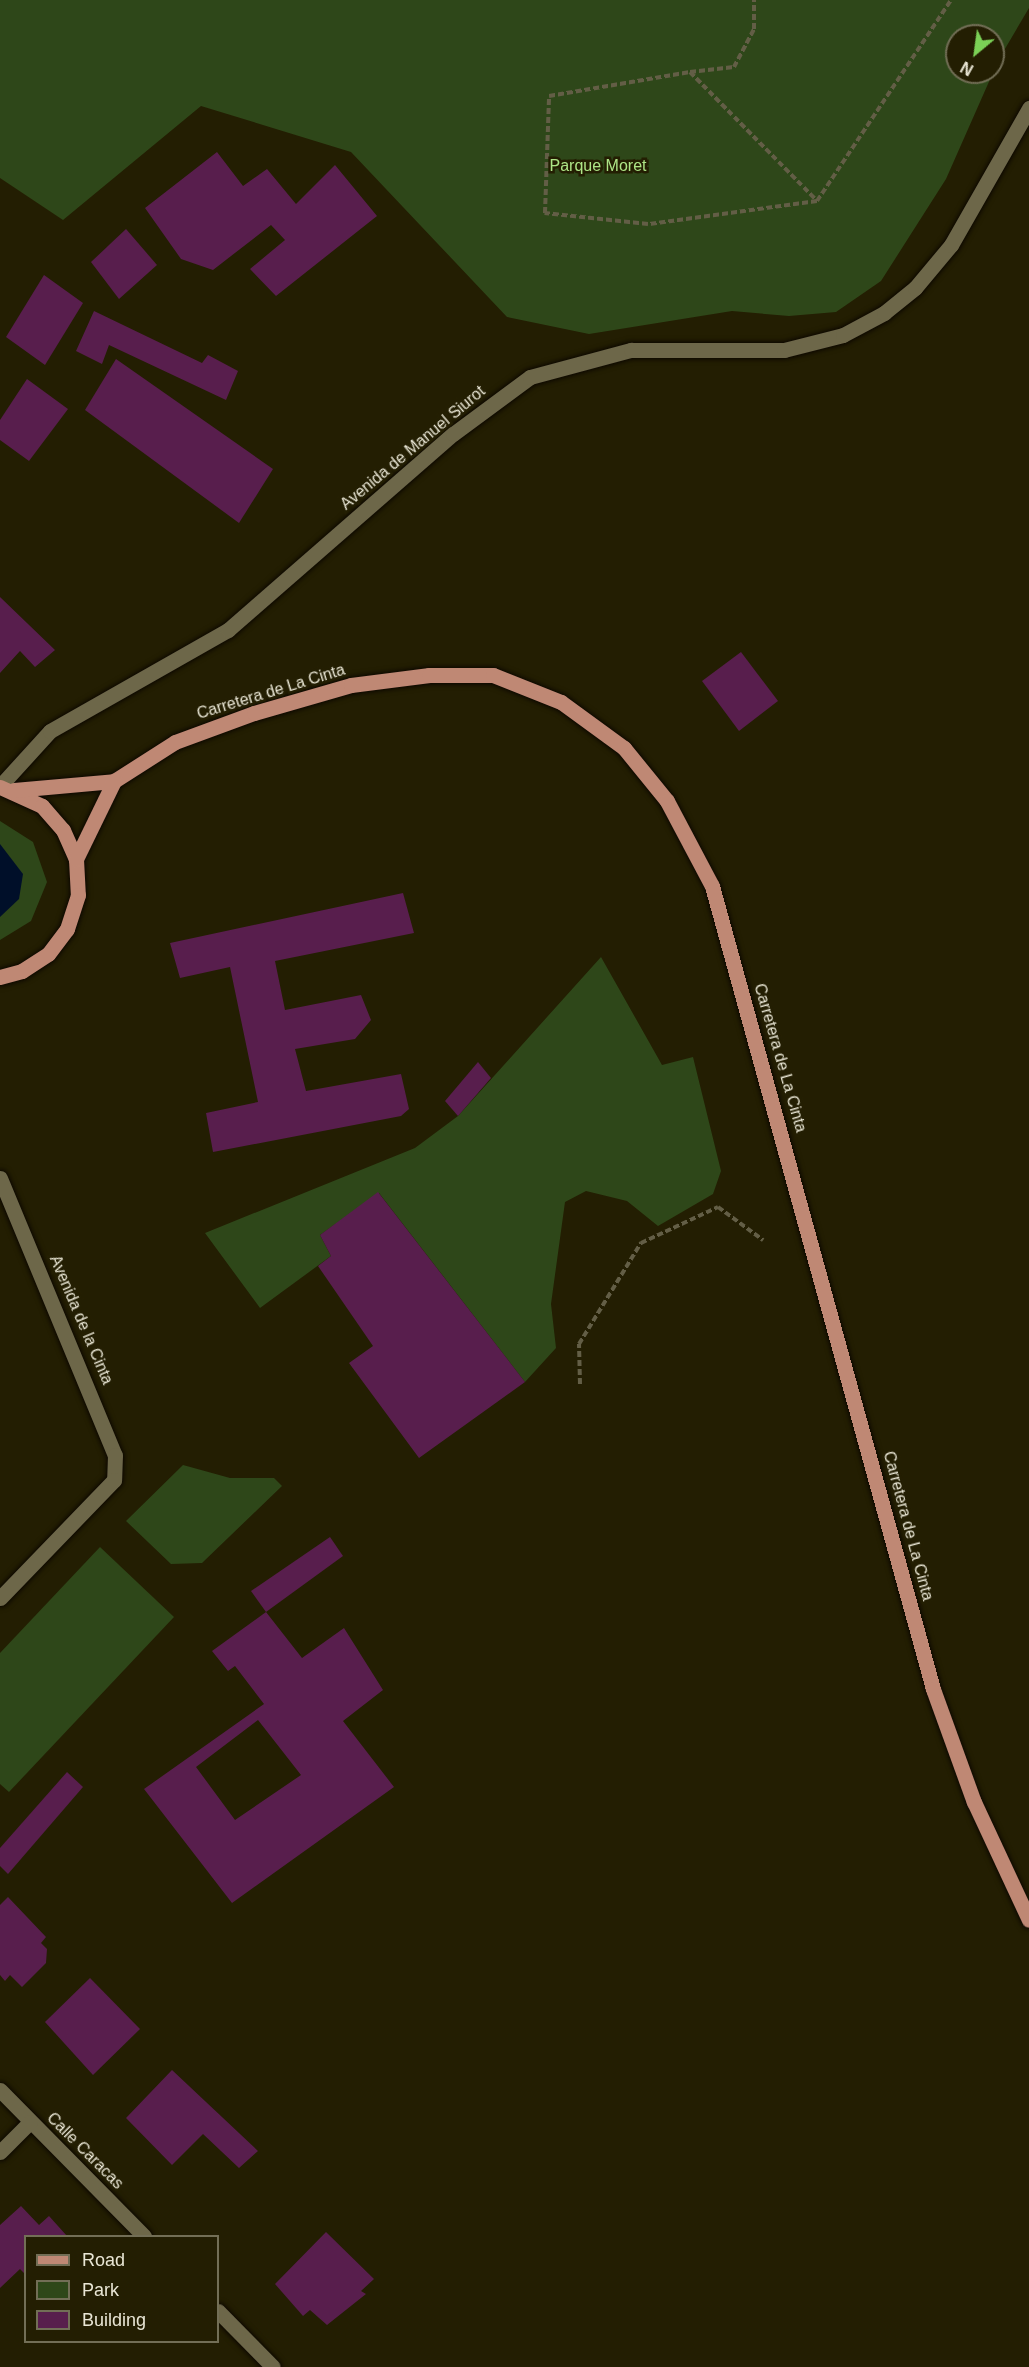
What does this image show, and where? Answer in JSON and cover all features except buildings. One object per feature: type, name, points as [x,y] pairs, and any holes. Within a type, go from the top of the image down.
[{"type":"main road","name":"Carretera de La Cinta","points":[[5,788],[114,781],[175,742],[351,685],[429,675],[493,675],[561,702],[624,748],[667,801],[712,885],[933,1689],[974,1802],[1029,1920]]},
{"type":"main road","points":[[76,860],[114,781]]},
{"type":"main road","points":[[0,977],[22,971],[48,954],[67,929],[78,895],[76,860],[63,830],[42,806],[5,788]]},
{"type":"street","name":"Avenida de Manuel Siurot","points":[[5,788],[50,731],[228,630],[453,434],[530,377],[577,360],[630,350],[784,350],[843,335],[884,313],[915,288],[951,245],[1029,108]]},
{"type":"street","name":"Avenida de la Cinta","points":[[0,1178],[100,1411],[115,1455],[114,1480],[0,1598]]},
{"type":"street","name":"Calle Caracas","points":[[0,2090],[143,2235]]},
{"type":"street","points":[[0,2152],[30,2122]]},
{"type":"street","points":[[219,2311],[273,2367]]},
{"type":"path","points":[[754,0],[754,30],[734,67],[690,72],[549,96],[545,213],[648,224],[817,201],[951,0]]},
{"type":"path","points":[[690,72],[817,201]]},
{"type":"path","points":[[580,1384],[579,1344],[641,1243],[718,1207],[763,1240]]},
{"type":"green space","name":"Parque Moret","points":[[0,0],[1029,0],[1029,8],[1005,49],[1005,24],[945,24],[945,84],[988,84],[946,179],[881,281],[836,312],[789,316],[732,311],[589,334],[507,317],[351,152],[201,106],[63,220],[0,178]]},
{"type":"green space","points":[[0,821],[33,842],[47,882],[31,921],[0,940]]},
{"type":"green space","points":[[601,957],[662,1065],[693,1057],[721,1171],[713,1194],[658,1226],[627,1201],[586,1191],[565,1202],[551,1304],[556,1348],[525,1382],[379,1193],[320,1235],[331,1256],[260,1308],[205,1233],[415,1148],[458,1116]]},
{"type":"green space","points":[[183,1465],[230,1478],[274,1478],[282,1486],[202,1563],[171,1564],[126,1521]]},
{"type":"green space","points":[[100,1547],[174,1617],[9,1792],[0,1784],[0,1653]]},
{"type":"water","points":[[0,844],[23,874],[19,899],[0,917]]}]
